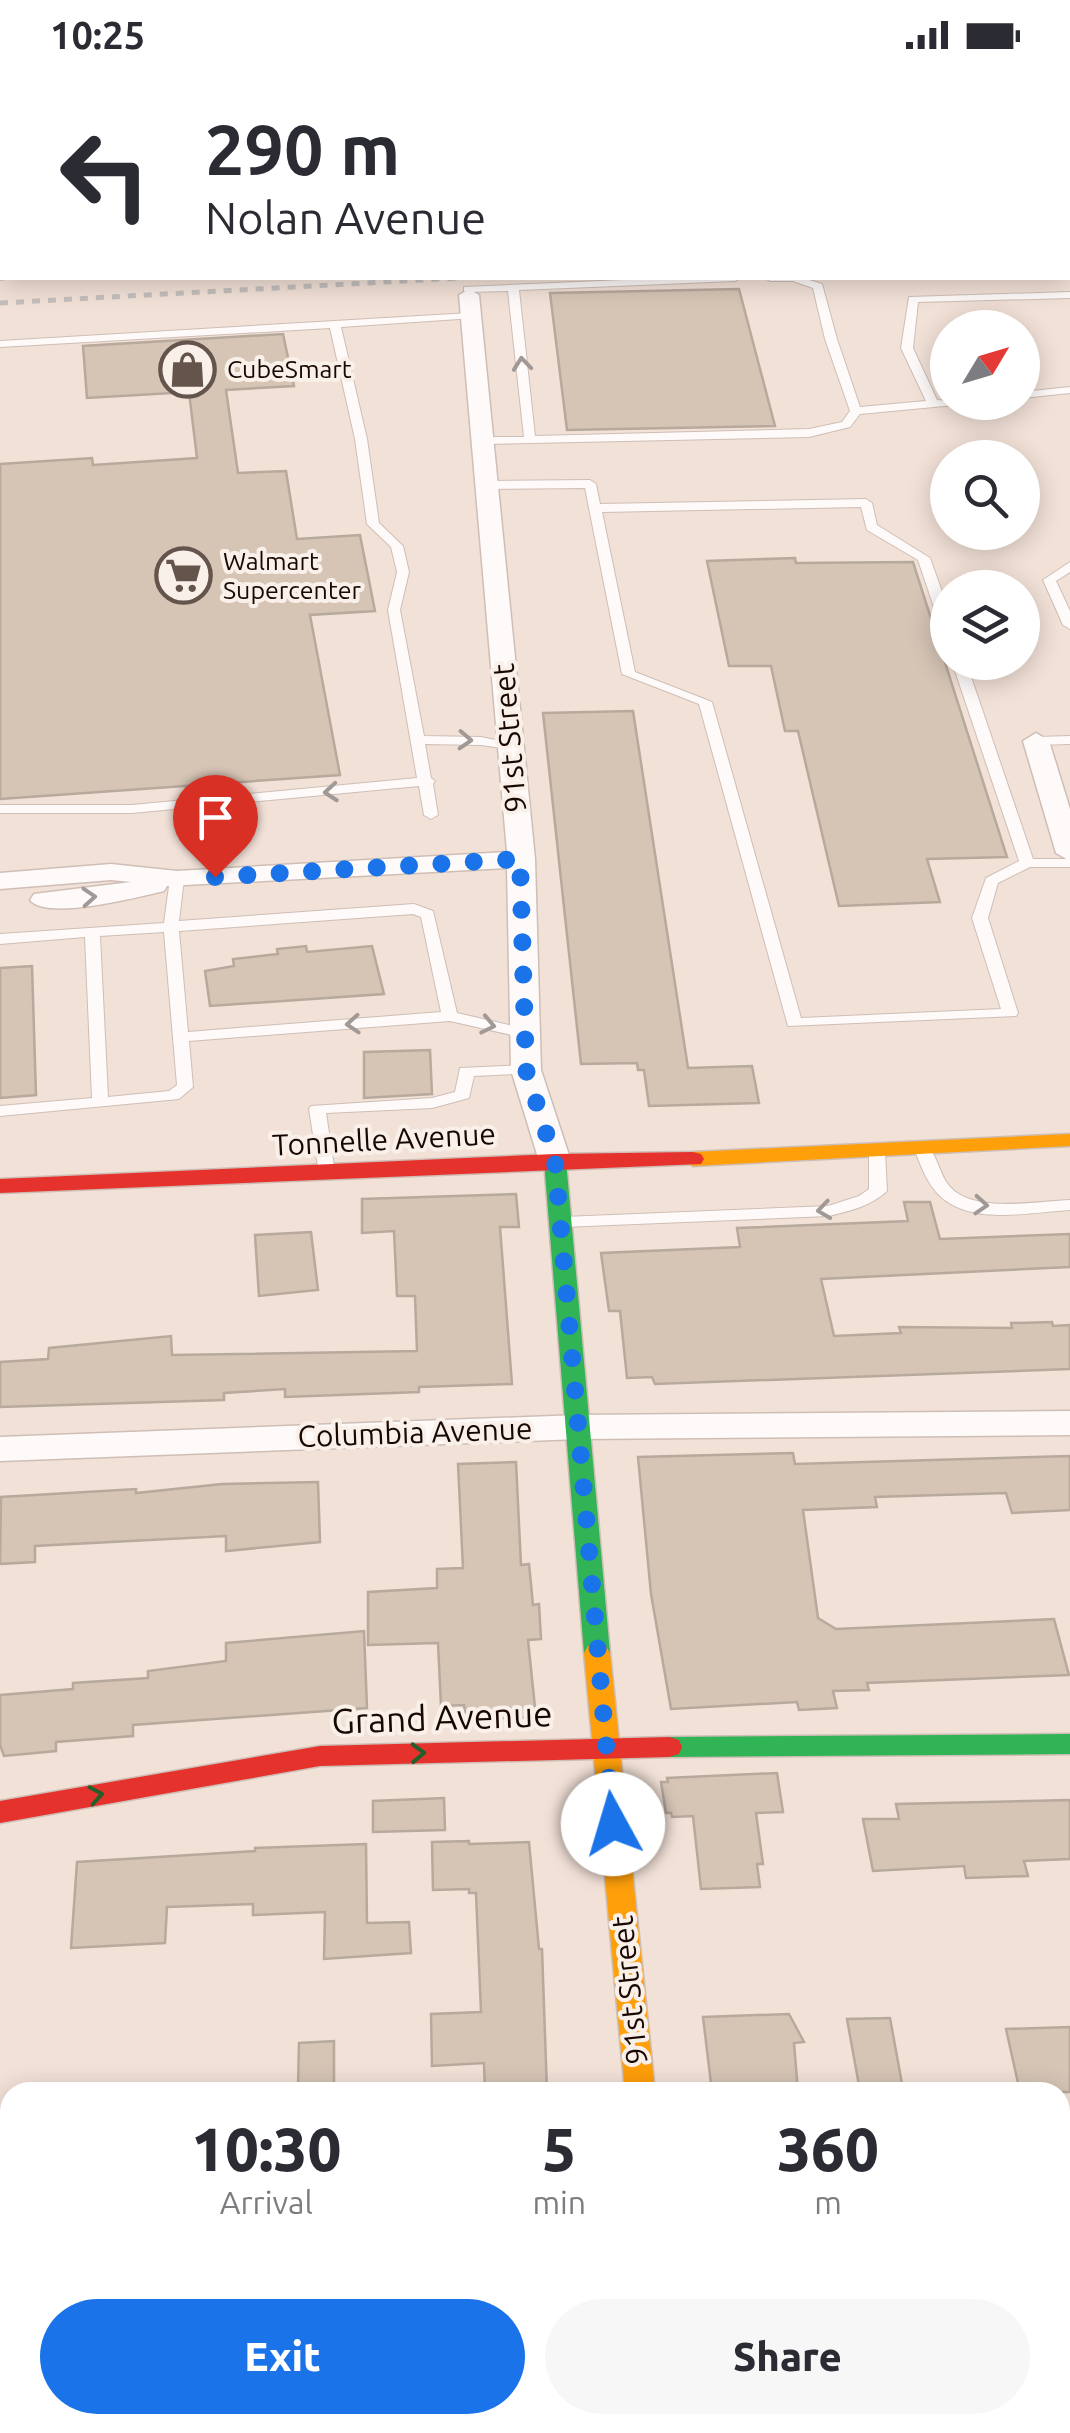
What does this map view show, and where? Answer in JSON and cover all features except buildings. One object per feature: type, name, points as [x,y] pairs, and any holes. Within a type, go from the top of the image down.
[{"type":"street","name":"91st Street","points":[[468,294],[486,441],[520,859],[526,1070],[555,1161],[605,1748],[639,2082]]},
{"type":"street","points":[[1036,741],[1070,853]]},
{"type":"street","points":[[0,881],[111,872],[177,879],[520,859]]},
{"type":"street","points":[[0,903],[115,894],[177,879]]},
{"type":"street","name":"Tonnelle Avenue","points":[[0,1186],[555,1161],[877,1152],[1070,1140]]},
{"type":"street","name":"Columbia Avenue","points":[[0,1449],[580,1427],[1070,1423]]},
{"type":"street","name":"Grand Avenue","points":[[0,1812],[320,1756],[605,1748],[1070,1744]]},
{"type":"lane","points":[[0,344],[334,324],[513,288],[691,280]]},
{"type":"lane","points":[[800,280],[818,286],[830,338],[856,411]]},
{"type":"lane","points":[[513,288],[530,440]]},
{"type":"lane","points":[[930,398],[907,348],[913,299],[1070,295]]},
{"type":"lane","points":[[334,324],[361,438],[372,524],[396,546],[402,572],[394,610],[431,814]]},
{"type":"lane","points":[[1040,393],[1070,390]]},
{"type":"lane","points":[[856,411],[930,405]]},
{"type":"lane","points":[[486,441],[809,433],[846,426],[856,411]]},
{"type":"lane","points":[[487,484],[590,484],[629,674],[704,702],[794,1023],[1010,1013],[980,918],[991,882],[1027,864],[1070,863]]},
{"type":"lane","points":[[594,508],[866,503],[871,527],[924,558],[930,576]]},
{"type":"lane","points":[[1070,566],[1049,580],[1070,625]]},
{"type":"lane","points":[[965,680],[1027,864]]},
{"type":"lane","points":[[420,740],[482,741],[510,746]]},
{"type":"lane","points":[[1036,741],[1070,740]]},
{"type":"lane","points":[[0,809],[132,809],[428,781]]},
{"type":"lane","points":[[0,1111],[173,1096],[185,1087],[171,926],[177,879]]},
{"type":"lane","points":[[0,938],[414,909],[428,914],[450,1016]]},
{"type":"lane","points":[[92,932],[100,1102]]},
{"type":"lane","points":[[181,1037],[450,1016],[525,1033]]},
{"type":"lane","points":[[327,1172],[317,1108],[432,1103],[463,1094],[466,1071],[526,1070]]},
{"type":"lane","points":[[922,1148],[936,1180],[959,1203],[1070,1204]]},
{"type":"lane","points":[[558,1222],[829,1211],[865,1200],[878,1191],[877,1152]]},
{"type":"railway","points":[[0,303],[422,280]]},
{"type":"traffic: fast","points":[[555,1161],[597,1653]]},
{"type":"traffic: fast","points":[[669,1747],[1070,1744]]},
{"type":"traffic: slow","points":[[693,1159],[1070,1140]]},
{"type":"traffic: slow","points":[[597,1653],[639,2082]]},
{"type":"traffic: jam","points":[[0,1186],[555,1161],[693,1159]]},
{"type":"traffic: jam","points":[[0,1812],[320,1756],[669,1747]]},
{"type":"place","name":"CubeSmart","points":[[188,369]]},
{"type":"place","name":"Walmart Supercenter","points":[[184,575]]},
{"type":"route","points":[[215,877],[520,859],[526,1070],[555,1161],[613,1824]]}]
